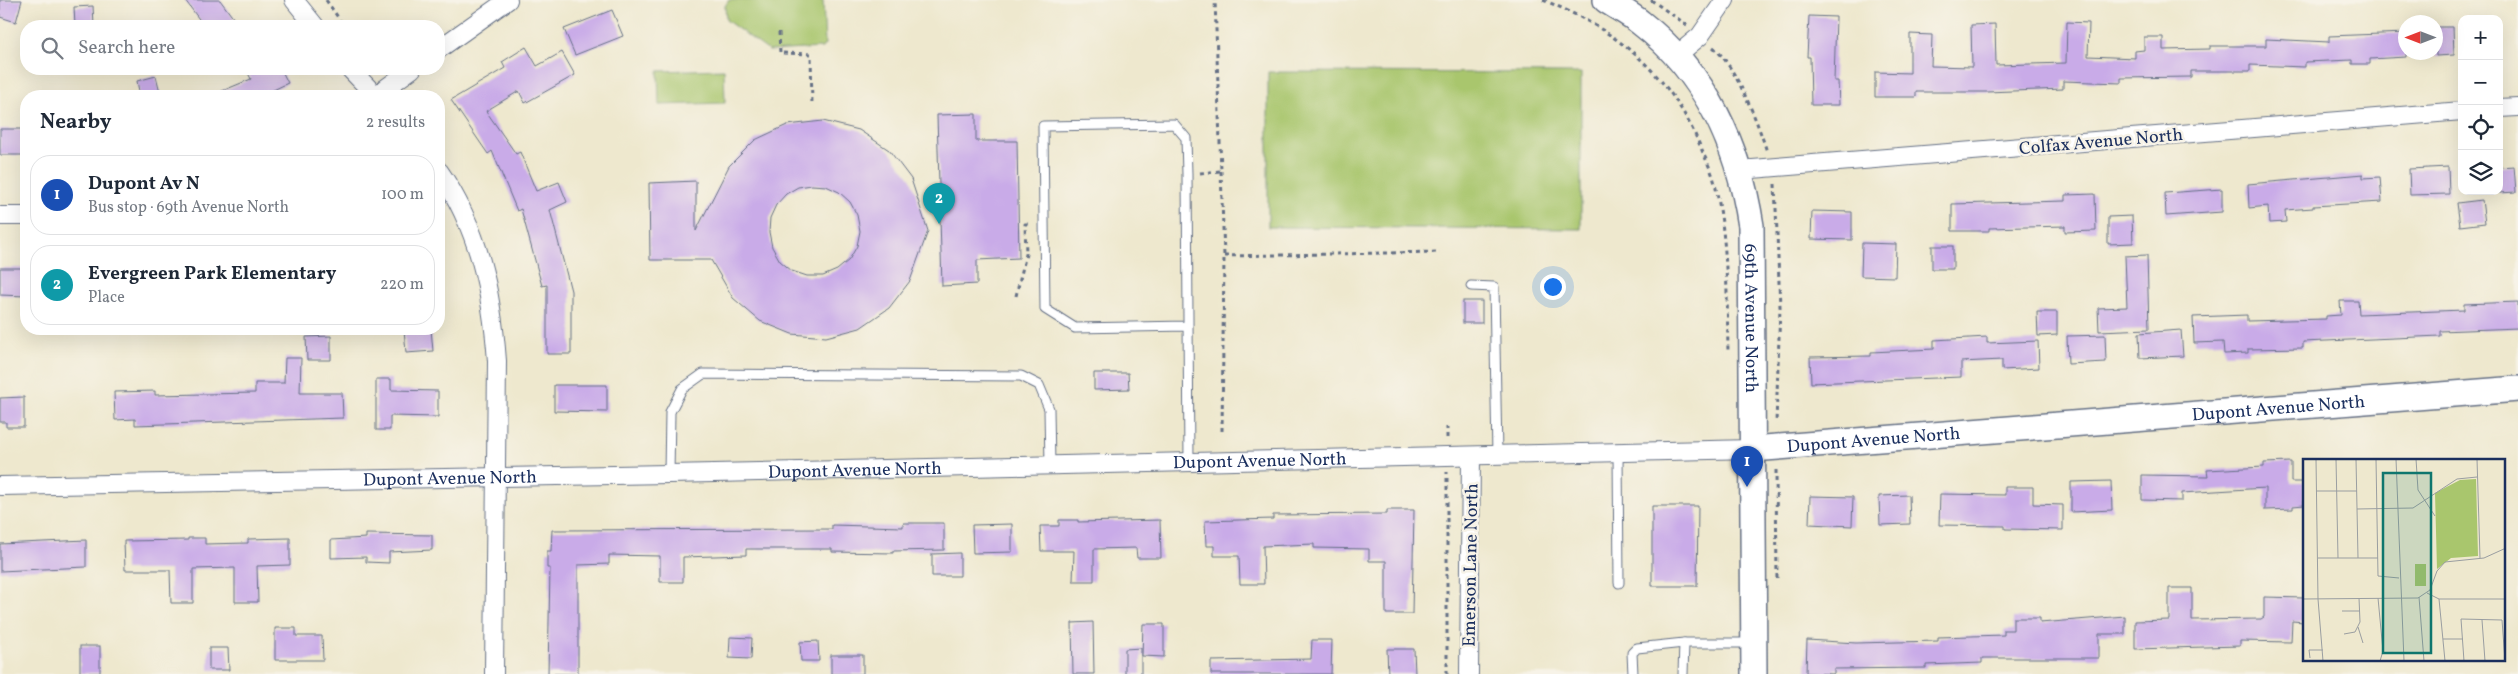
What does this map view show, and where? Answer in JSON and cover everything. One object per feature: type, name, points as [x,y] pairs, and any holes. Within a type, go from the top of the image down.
[{"type":"street","points":[[294,0],[310,20]]},
{"type":"street","points":[[445,45],[508,0]]},
{"type":"street","name":"69th Avenue North","points":[[1606,0],[1641,23],[1676,56],[1710,99],[1729,139],[1740,170],[1751,226],[1760,441],[1754,674]]},
{"type":"street","points":[[1676,56],[1700,36],[1725,0]]},
{"type":"street","points":[[356,75],[369,90]]},
{"type":"street","points":[[383,90],[404,75]]},
{"type":"street","points":[[2503,108],[2518,107]]},
{"type":"street","name":"Colfax Avenue North","points":[[1740,170],[2458,111]]},
{"type":"street","points":[[445,182],[472,234],[482,262],[494,312],[497,361],[494,477],[494,674]]},
{"type":"street","points":[[0,216],[20,216]]},
{"type":"street","name":"Dupont Avenue North","points":[[0,486],[1050,466],[1618,452],[2518,389]]},
{"type":"street","name":"Emerson Lane North","points":[[1468,674],[1471,456]]},
{"type":"lane","points":[[1188,326],[1075,328],[1045,309],[1043,126],[1174,124],[1186,138],[1187,174],[1189,463]]},
{"type":"lane","points":[[1471,286],[1494,287],[1497,456]]},
{"type":"lane","points":[[669,474],[670,412],[682,389],[703,374],[1021,376],[1039,386],[1049,409],[1050,466]]},
{"type":"lane","points":[[1618,452],[1619,583]]},
{"type":"lane","points":[[1632,674],[1632,653],[1637,648],[1684,644],[1755,643]]},
{"type":"lane","points":[[1683,674],[1684,644]]},
{"type":"path","points":[[326,0],[340,20]]},
{"type":"path","points":[[1215,0],[1224,256],[1222,431]]},
{"type":"path","points":[[1543,0],[1566,10],[1613,37],[1640,57],[1665,84],[1694,131],[1713,178],[1721,220],[1726,267],[1728,360]]},
{"type":"path","points":[[779,32],[780,53],[811,54],[812,106]]},
{"type":"path","points":[[1187,174],[1220,171]]},
{"type":"path","points":[[1016,296],[1026,254],[1025,224],[1044,223]]},
{"type":"path","points":[[1224,256],[1440,252]]},
{"type":"path","points":[[1760,441],[1776,424],[1760,441]]},
{"type":"path","points":[[1447,427],[1447,674]]},
{"type":"path","points":[[1760,441],[1777,480],[1777,586]]},
{"type":"green space","points":[[729,0],[823,0],[825,44],[822,48],[769,51],[726,20],[725,6]]},
{"type":"green space","points":[[724,69],[725,103],[659,105],[658,71]]},
{"type":"green space","points":[[1268,72],[1581,73],[1581,229],[1268,227]]},
{"type":"building","points":[[0,0],[22,0],[16,22],[0,17]]},
{"type":"building","points":[[185,0],[220,0],[234,19],[233,20],[200,20]]},
{"type":"building","points":[[93,6],[94,20],[75,20],[74,7]]},
{"type":"building","points":[[612,10],[623,36],[575,55],[564,29]]},
{"type":"building","points":[[1809,16],[1836,17],[1834,81],[1838,81],[1839,105],[1811,105],[1810,57],[1807,57]]},
{"type":"building","points":[[2067,22],[2089,23],[2088,56],[2135,58],[2135,51],[2144,50],[2144,37],[2163,37],[2163,50],[2210,49],[2210,46],[2266,46],[2266,39],[2329,42],[2329,36],[2398,33],[2398,57],[2370,59],[2370,64],[2352,64],[2352,60],[2305,62],[2305,67],[2250,65],[2250,71],[2191,71],[2191,77],[2121,78],[2121,83],[2063,81],[2063,89],[1916,92],[1916,97],[1875,97],[1875,72],[1910,73],[1910,34],[1932,35],[1931,66],[1972,67],[1971,25],[1995,24],[1996,65],[2066,63]]},
{"type":"building","points":[[2443,27],[2453,27],[2454,55],[2443,56]]},
{"type":"building","points":[[526,47],[537,66],[562,52],[575,75],[525,103],[519,91],[486,111],[516,154],[520,152],[536,191],[559,182],[567,202],[550,210],[571,291],[571,354],[547,354],[547,285],[542,286],[521,209],[517,211],[492,151],[488,154],[451,100],[505,68],[502,62]]},
{"type":"building","points":[[249,75],[284,75],[288,83],[273,90],[224,90],[251,79]]},
{"type":"building","points":[[156,76],[160,90],[139,90],[137,81]]},
{"type":"building","points":[[976,114],[976,141],[1017,141],[1019,258],[977,260],[977,284],[942,286],[937,115]]},
{"type":"building","points":[[823,121],[859,130],[889,150],[911,179],[928,231],[910,281],[889,308],[860,328],[826,337],[792,334],[760,321],[733,298],[711,260],[650,260],[649,183],[696,181],[696,231],[729,166],[755,140],[787,125]],"holes":[[[826,186],[839,192],[850,202],[857,215],[860,231],[857,246],[849,260],[837,270],[823,276],[807,276],[792,271],[780,261],[772,247],[769,232],[770,218],[776,205],[786,194],[798,187]]]},
{"type":"building","points":[[0,129],[20,129],[20,155],[0,155]]},
{"type":"building","points":[[2514,166],[2516,192],[2503,193],[2503,167]]},
{"type":"building","points":[[2448,167],[2449,194],[2410,195],[2409,169]]},
{"type":"building","points":[[2363,174],[2363,178],[2380,177],[2382,202],[2313,206],[2313,208],[2285,210],[2286,222],[2269,223],[2268,206],[2249,208],[2248,184]]},
{"type":"building","points":[[2222,189],[2222,212],[2166,216],[2165,193]]},
{"type":"building","points":[[2095,194],[2096,231],[2065,232],[2065,226],[1989,228],[1989,231],[1952,231],[1952,204],[2065,201],[2065,195]]},
{"type":"building","points":[[2482,200],[2485,223],[2460,226],[2457,203]]},
{"type":"building","points":[[1812,211],[1852,212],[1852,240],[1811,239]]},
{"type":"building","points":[[2132,216],[2133,243],[2108,244],[2108,217]]},
{"type":"building","points":[[1862,243],[1896,244],[1895,277],[1861,276]]},
{"type":"building","points":[[1932,246],[1953,246],[1953,269],[1932,269]]},
{"type":"building","points":[[2147,255],[2149,329],[2099,331],[2098,308],[2127,307],[2125,256]]},
{"type":"building","points":[[0,268],[20,268],[20,296],[0,295]]},
{"type":"building","points":[[1463,301],[1482,301],[1482,323],[1463,323]]},
{"type":"building","points":[[2340,301],[2358,301],[2359,314],[2464,310],[2464,304],[2518,302],[2518,328],[2440,331],[2440,336],[2303,342],[2303,348],[2248,349],[2248,353],[2224,354],[2223,342],[2194,343],[2193,317],[2247,315],[2247,321],[2326,319],[2326,316],[2341,315]]},
{"type":"building","points":[[2037,312],[2057,312],[2057,335],[2038,336]]},
{"type":"building","points":[[2181,330],[2183,356],[2140,358],[2139,333]]},
{"type":"building","points":[[404,335],[432,335],[433,351],[406,353]]},
{"type":"building","points":[[2105,335],[2106,362],[2068,364],[2067,336]]},
{"type":"building","points":[[331,336],[331,360],[307,360],[306,337]]},
{"type":"building","points":[[1987,337],[1987,343],[2038,341],[2039,368],[2002,370],[2002,360],[1961,362],[1961,377],[1811,383],[1810,357],[1871,356],[1871,352],[1934,349],[1934,340]]},
{"type":"building","points":[[285,358],[301,358],[300,393],[342,393],[343,418],[135,425],[135,419],[115,420],[114,392],[155,391],[155,395],[255,393],[255,383],[284,383]]},
{"type":"building","points":[[1094,373],[1128,373],[1129,389],[1094,390]]},
{"type":"building","points":[[376,379],[391,379],[391,390],[438,391],[438,417],[390,416],[390,430],[376,430]]},
{"type":"building","points":[[554,385],[607,385],[607,412],[554,411]]},
{"type":"building","points":[[24,397],[24,427],[6,427],[6,422],[0,422],[0,398]]},
{"type":"building","points":[[2291,462],[2291,482],[2303,482],[2303,505],[2293,506],[2293,509],[2265,510],[2265,488],[2182,493],[2182,501],[2142,500],[2142,475],[2208,476],[2207,470],[2264,467],[2264,463]]},
{"type":"building","points":[[2111,481],[2112,510],[2071,512],[2071,482]]},
{"type":"building","points":[[2005,487],[2033,487],[2033,504],[2063,505],[2063,530],[2005,529],[2005,526],[1939,525],[1940,494],[2005,495]]},
{"type":"building","points":[[1909,495],[1910,524],[1880,525],[1879,496]]},
{"type":"building","points":[[1810,496],[1853,497],[1852,526],[1809,524]]},
{"type":"building","points":[[1652,506],[1698,506],[1697,586],[1652,586]]},
{"type":"building","points":[[1387,510],[1414,510],[1412,614],[1386,614],[1386,561],[1369,561],[1369,549],[1314,548],[1314,544],[1263,546],[1264,584],[1240,584],[1239,556],[1214,556],[1214,546],[1206,546],[1205,521],[1273,519],[1273,515],[1387,514]]},
{"type":"building","points":[[1059,520],[1078,520],[1078,522],[1160,520],[1161,558],[1137,558],[1136,548],[1094,549],[1094,581],[1073,581],[1074,551],[1041,551],[1040,526],[1059,526]]},
{"type":"building","points":[[903,523],[944,523],[944,550],[893,551],[893,553],[832,552],[832,549],[746,549],[746,555],[683,557],[683,582],[660,582],[660,556],[609,555],[609,564],[578,565],[578,674],[548,674],[550,568],[547,568],[547,551],[551,551],[552,530],[832,529],[832,525],[903,527]]},
{"type":"building","points":[[1012,524],[1012,552],[973,553],[972,525]]},
{"type":"building","points":[[366,534],[432,535],[432,550],[389,552],[389,563],[366,562],[366,557],[331,558],[331,540],[366,538]]},
{"type":"building","points":[[188,538],[205,538],[205,544],[248,543],[248,539],[290,538],[290,565],[257,566],[258,602],[235,602],[235,568],[193,569],[193,603],[171,603],[170,570],[125,570],[124,541],[188,540]]},
{"type":"building","points":[[86,540],[86,567],[0,571],[0,544]]},
{"type":"building","points":[[960,553],[960,576],[932,576],[932,554]]},
{"type":"building","points":[[2169,588],[2192,588],[2192,620],[2261,619],[2264,617],[2264,597],[2303,598],[2303,622],[2292,621],[2291,642],[2240,641],[2240,646],[2135,649],[2135,621],[2169,620]]},
{"type":"building","points":[[2125,616],[2125,634],[2099,634],[2099,658],[1982,658],[1982,663],[1926,665],[1926,668],[1834,669],[1834,674],[1806,673],[1807,640],[1856,643],[1938,641],[1938,637],[2004,635],[2004,630],[2013,630],[2013,618],[2040,618],[2040,623]]},
{"type":"building","points":[[1093,622],[1094,674],[1073,674],[1072,623]]},
{"type":"building","points":[[1143,624],[1164,624],[1164,657],[1142,656]]},
{"type":"building","points":[[275,628],[296,628],[296,636],[322,636],[323,660],[275,660]]},
{"type":"building","points":[[730,637],[752,638],[751,659],[729,658]]},
{"type":"building","points":[[1312,640],[1332,640],[1331,674],[1211,674],[1211,661],[1311,659]]},
{"type":"building","points":[[818,641],[819,661],[801,661],[800,642]]},
{"type":"building","points":[[80,646],[100,646],[100,673],[80,673]]},
{"type":"building","points":[[209,648],[228,648],[229,670],[209,670]]},
{"type":"building","points":[[1141,648],[1141,674],[1125,674],[1125,649]]},
{"type":"building","points":[[1387,649],[1414,649],[1415,674],[1388,674]]},
{"type":"building","points":[[831,655],[863,655],[863,674],[831,674]]},
{"type":"place","name":"Evergreen Park Elementary","points":[[939,224]]},
{"type":"place","name":"Dupont Av N","points":[[1747,487]]}]
